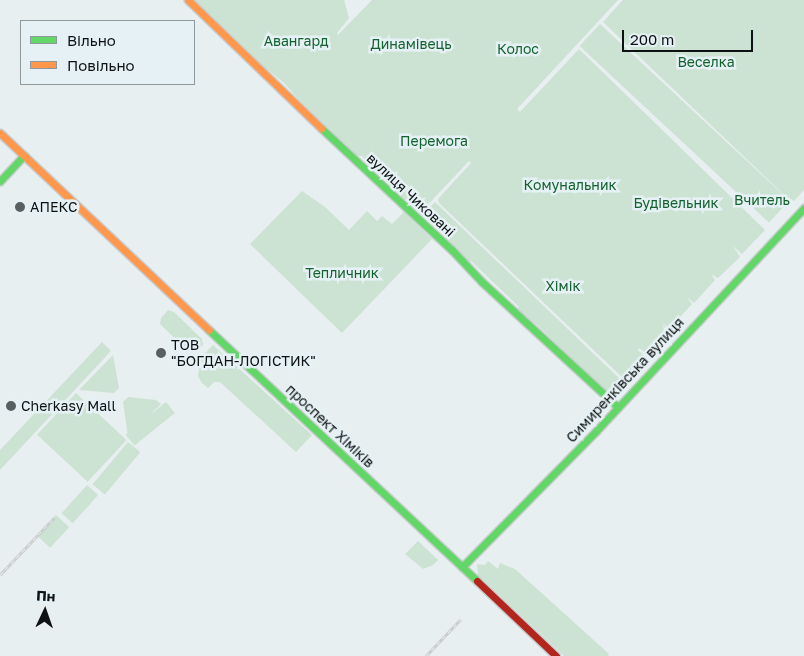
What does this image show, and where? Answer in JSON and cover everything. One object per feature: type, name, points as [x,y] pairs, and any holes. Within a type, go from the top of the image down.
[{"type":"main road","name":"вулиця Чиковані","points":[[188,0],[375,180],[452,250],[482,282],[618,407]]},
{"type":"main road","name":"проспект Хіміків","points":[[0,133],[556,656]]},
{"type":"main road","points":[[0,181],[24,155]]},
{"type":"main road","name":"Симиренківська вулиця","points":[[462,567],[618,407],[804,208]]},
{"type":"green space","points":[[191,0],[344,0],[349,18],[337,33],[338,35],[372,0],[618,0],[517,109],[520,112],[579,49],[765,230],[742,254],[733,246],[740,257],[718,278],[711,274],[715,280],[694,303],[687,297],[692,304],[670,328],[662,323],[669,330],[646,353],[639,348],[638,350],[644,356],[623,378],[439,203],[438,199],[471,163],[469,161],[421,212],[410,206],[362,156],[357,156],[284,83],[263,66],[261,68],[234,39]]},
{"type":"green space","name":"Веселка","points":[[623,0],[804,0],[804,190],[794,201],[783,194],[603,22]]},
{"type":"green space","name":"Вчитель","points":[[600,24],[789,201],[769,223],[580,46]]},
{"type":"green space","name":"Тепличник","points":[[302,191],[325,207],[349,230],[367,211],[377,221],[382,216],[392,224],[404,212],[432,239],[342,333],[250,244]]},
{"type":"green space","name":"Хімік","points":[[435,202],[621,380],[608,394],[538,326],[517,309],[519,307],[471,261],[468,263],[440,236],[443,233],[424,213]]},
{"type":"green space","points":[[168,310],[174,312],[202,339],[203,345],[195,352],[189,352],[160,324],[161,318]]},
{"type":"green space","points":[[102,342],[111,351],[0,470],[0,450]]},
{"type":"green space","points":[[213,345],[312,435],[296,452],[220,382],[214,382],[208,388],[202,383],[198,376],[200,358]]},
{"type":"green space","points":[[113,355],[119,388],[114,393],[79,390]]},
{"type":"green space","points":[[76,393],[126,440],[88,482],[37,435]]},
{"type":"green space","points":[[128,397],[156,400],[161,404],[128,437],[123,402]]},
{"type":"green space","points":[[166,402],[175,413],[134,446],[126,435]]},
{"type":"green space","points":[[128,442],[140,452],[105,494],[93,484]]},
{"type":"green space","points":[[87,485],[98,495],[73,523],[62,513]]},
{"type":"green space","points":[[56,515],[69,527],[50,548],[37,535]]},
{"type":"green space","points":[[418,541],[438,560],[433,565],[423,569],[405,554]]},
{"type":"green space","points":[[488,561],[498,569],[500,563],[515,569],[609,654],[608,656],[564,656],[478,575],[477,564],[485,565]]},
{"type":"railway","points":[[0,575],[54,518]]},
{"type":"railway","points":[[426,656],[461,619]]},
{"type":"traffic: fast","points":[[321,128],[452,250],[482,282],[618,407]]},
{"type":"traffic: fast","points":[[0,181],[24,155]]},
{"type":"traffic: fast","points":[[462,567],[596,431],[804,208]]},
{"type":"traffic: fast","points":[[209,330],[477,581]]},
{"type":"traffic: slow","points":[[188,0],[321,128]]},
{"type":"traffic: slow","points":[[0,133],[209,330]]},
{"type":"traffic: jam","points":[[477,581],[556,656]]},
{"type":"place","name":"АПЕКС","points":[[20,207]]},
{"type":"place","name":"ТОВ \"БОГДАН-ЛОГІСТИК\"","points":[[161,353]]},
{"type":"place","name":"Cherkasy Mall","points":[[11,406]]},
{"type":"park label","name":"Авангард","points":[[296,41]]},
{"type":"park label","name":"Динамівець","points":[[411,44]]},
{"type":"park label","name":"Колос","points":[[518,49]]},
{"type":"park label","name":"Перемога","points":[[434,141]]},
{"type":"park label","name":"Комунальник","points":[[570,185]]},
{"type":"park label","name":"Будівельник","points":[[676,203]]}]
